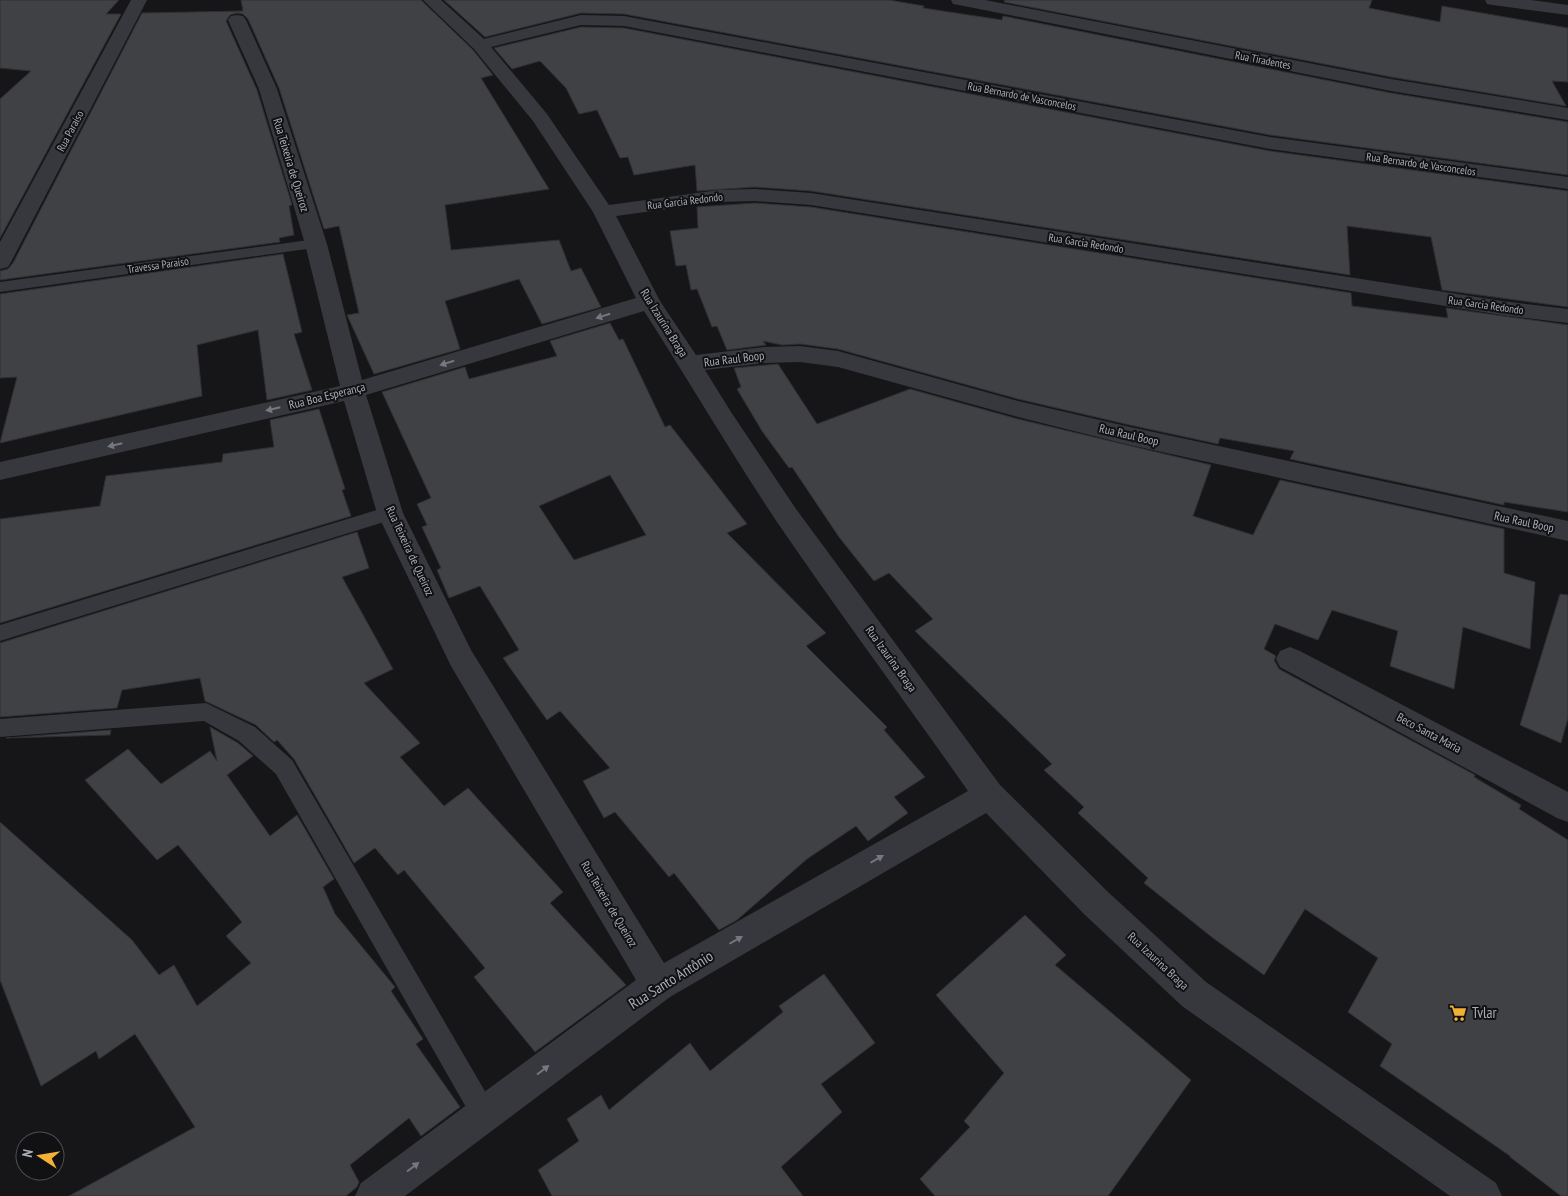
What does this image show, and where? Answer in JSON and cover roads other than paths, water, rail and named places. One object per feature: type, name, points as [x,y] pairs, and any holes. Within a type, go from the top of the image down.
[{"type":"street","name":"Rua Paraíso","points":[[0,262],[139,0]]},
{"type":"street","name":"Rua Izaurina Braga","points":[[431,0],[480,45],[540,118],[602,212],[650,302],[722,418],[787,516],[990,795],[1096,903],[1194,994],[1482,1196]]},
{"type":"street","name":"Rua Tiradentes","points":[[960,0],[1392,85],[1568,114]]},
{"type":"street","points":[[1493,0],[1568,10]]},
{"type":"street","name":"Rua Teixeira de Queiroz","points":[[237,20],[268,89],[316,244],[353,391],[390,513],[461,658],[658,985]]},
{"type":"street","name":"Rua Bernardo de Vasconcelos","points":[[480,45],[581,20],[624,21],[1270,143],[1568,183]]},
{"type":"street","name":"Rua Garcia Redondo","points":[[602,212],[719,196],[755,195],[811,199],[1492,307],[1568,316]]},
{"type":"street","name":"Rua Boa Esperança","points":[[0,471],[353,391],[650,302]]},
{"type":"street","name":"Rua Raul Boop","points":[[690,364],[766,354],[800,354],[838,359],[1018,409],[1130,436],[1568,531]]},
{"type":"street","name":"Beco Santa Maria","points":[[1290,659],[1568,808]]},
{"type":"street","name":"Rua Santo Antônio","points":[[374,1196],[658,985],[990,795]]},
{"type":"lane","name":"Travessa Paraiso","points":[[0,287],[316,244]]},
{"type":"lane","points":[[0,633],[390,513]]},
{"type":"lane","points":[[0,728],[206,712],[247,734],[284,767],[484,1114]]},
{"type":"place","name":"Tvlar","points":[[1458,1013]]}]
